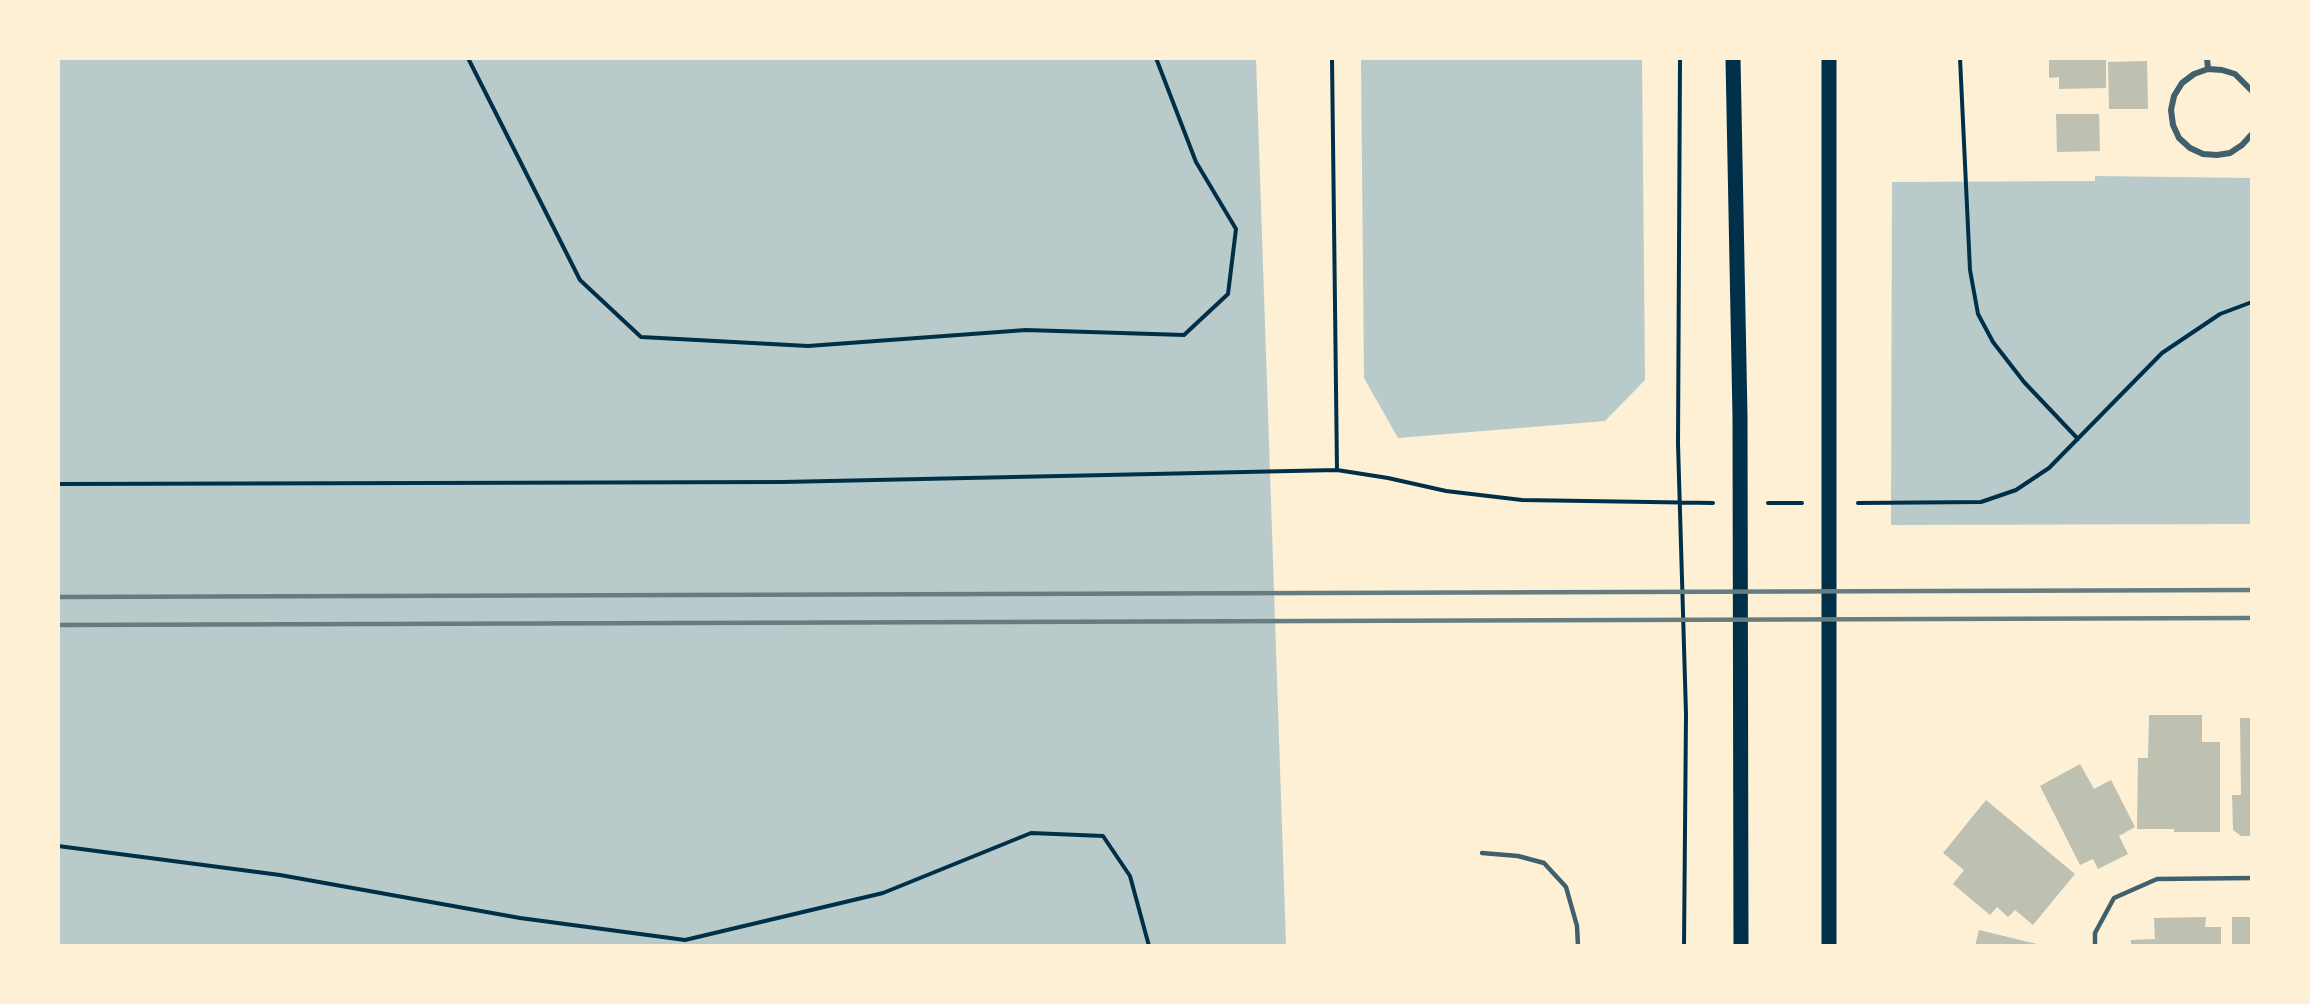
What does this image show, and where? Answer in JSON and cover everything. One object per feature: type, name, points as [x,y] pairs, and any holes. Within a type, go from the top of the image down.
[{"type":"main road","points":[[1733,58],[1740,429],[1741,945]]},
{"type":"main road","points":[[1829,58],[1829,945]]},
{"type":"street","points":[[2207,58],[2208,69]]},
{"type":"street","points":[[2252,91],[2235,74],[2208,69],[2194,74],[2182,83],[2174,96],[2171,110],[2173,126],[2179,138],[2190,148],[2203,154],[2217,156],[2230,153],[2252,134]]},
{"type":"lane","points":[[1482,853],[1518,856],[1544,863],[1566,887],[1577,926],[1578,945]]},
{"type":"lane","points":[[2094,945],[2095,933],[2114,898],[2157,879],[2252,878]]},
{"type":"path","points":[[468,58],[580,280],[641,337],[808,346],[1026,330],[1184,335],[1228,294],[1236,230],[1196,162],[1156,58]]},
{"type":"path","points":[[1332,58],[1337,470]]},
{"type":"path","points":[[1680,58],[1678,444],[1686,714],[1684,945]]},
{"type":"path","points":[[1960,58],[1970,270],[1978,314],[1993,342],[2024,382],[2078,439]]},
{"type":"path","points":[[1856,503],[1981,502],[2016,490],[2049,468],[2162,353],[2220,314],[2252,302]]},
{"type":"path","points":[[58,483],[783,482],[1337,470],[1521,501],[1725,503]]},
{"type":"path","points":[[1761,503],[1808,503]]},
{"type":"path","points":[[58,846],[280,875],[520,918],[685,940],[883,892],[1031,833],[1103,836],[1130,876],[1149,945]]},
{"type":"shaded area","points":[[58,59],[1256,59],[1286,945],[59,945]]},
{"type":"shaded area","points":[[1361,59],[1642,59],[1645,380],[1605,421],[1398,438],[1364,378]]},
{"type":"shaded area","points":[[2095,176],[2251,178],[2251,524],[1891,525],[1892,182],[2095,181]]},
{"type":"building","points":[[2049,58],[2106,58],[2106,88],[2059,89],[2059,77],[2049,78]]},
{"type":"building","points":[[2147,61],[2148,109],[2109,109],[2108,62]]},
{"type":"building","points":[[2056,114],[2099,114],[2100,151],[2057,152]]},
{"type":"building","points":[[2149,715],[2202,715],[2202,742],[2220,742],[2220,832],[2137,829],[2138,758],[2148,758]]},
{"type":"building","points":[[2240,718],[2252,718],[2252,836],[2241,836],[2233,830],[2232,795],[2241,795]]},
{"type":"building","points":[[2080,764],[2094,789],[2111,780],[2135,827],[2119,836],[2128,854],[2098,869],[2093,859],[2080,865],[2040,786]]},
{"type":"building","points":[[1986,800],[2075,874],[2033,925],[2015,910],[2008,917],[1997,907],[1990,915],[1953,884],[1964,870],[1943,853]]},
{"type":"building","points":[[2206,917],[2205,927],[2221,927],[2221,946],[2131,946],[2131,940],[2155,939],[2154,918]]},
{"type":"building","points":[[2232,917],[2252,917],[2252,946],[2232,946]]},
{"type":"building","points":[[1979,930],[2041,945],[2041,946],[1975,946]]},
{"type":"railway","points":[[58,597],[2252,590]]},
{"type":"railway","points":[[58,625],[2252,618]]}]
